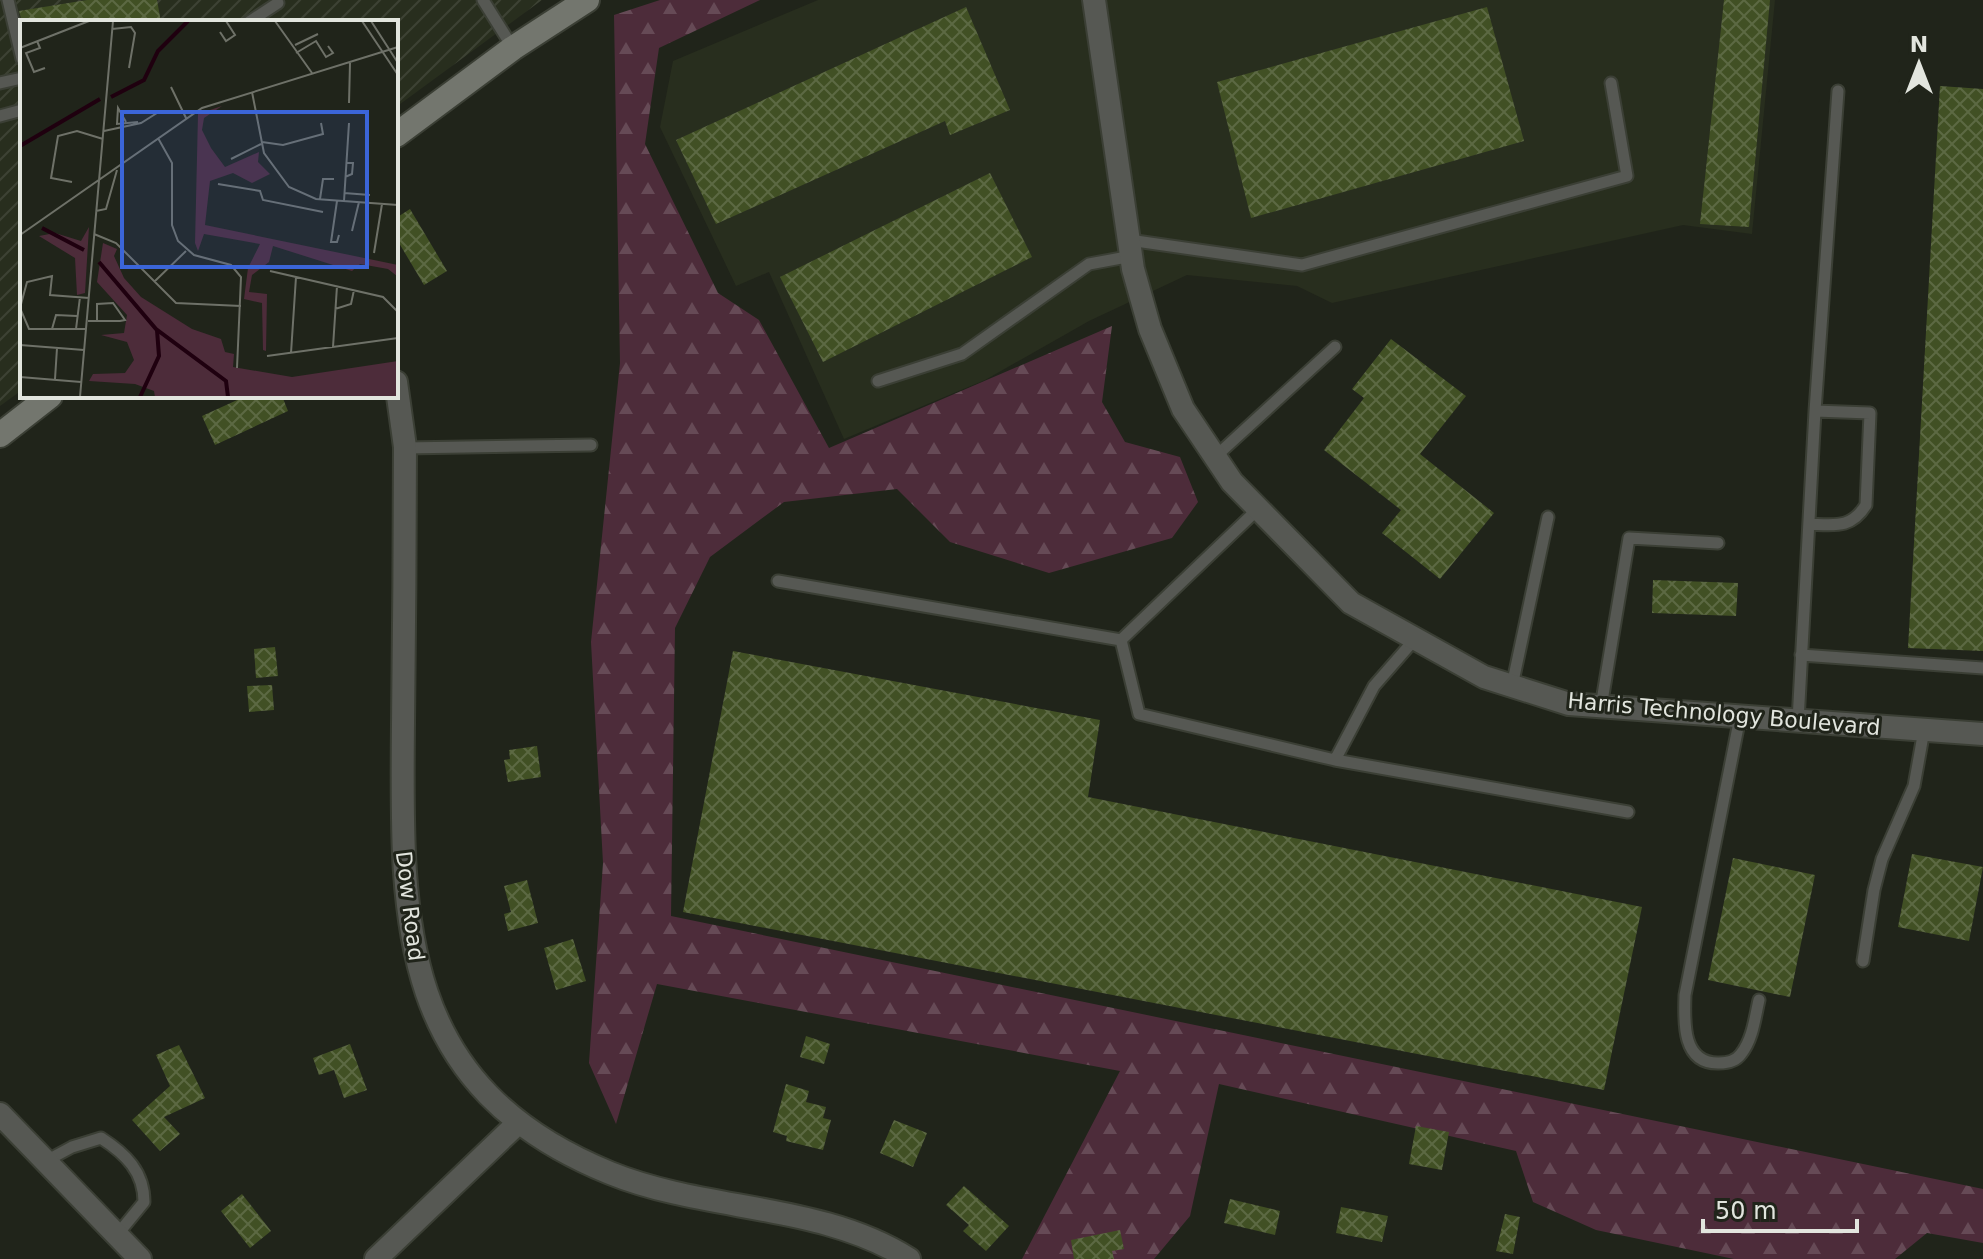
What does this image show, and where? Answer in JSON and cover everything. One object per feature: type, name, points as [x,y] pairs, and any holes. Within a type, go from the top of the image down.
[{"type":"main road","points":[[398,134],[513,48],[587,0]]},
{"type":"main road","points":[[0,435],[47,398]]},
{"type":"street","name":"Harris Technology Boulevard","points":[[1094,0],[1130,248],[1150,329],[1183,409],[1232,482],[1351,603],[1484,677],[1569,704],[1983,734]]},
{"type":"street","name":"Dow Road","points":[[398,397],[405,448],[402,841],[411,943],[432,1008],[451,1043],[471,1072],[517,1124],[584,1163],[624,1179],[858,1233],[909,1259]]},
{"type":"street","points":[[0,1114],[140,1259]]},
{"type":"street","points":[[376,1259],[517,1124]]},
{"type":"lane","points":[[8,0],[20,51]]},
{"type":"lane","points":[[483,0],[513,48]]},
{"type":"lane","points":[[252,20],[278,3]]},
{"type":"lane","points":[[0,83],[20,78]]},
{"type":"lane","points":[[878,381],[962,354],[1089,264],[1130,248],[1302,265],[1627,176],[1611,83]]},
{"type":"lane","points":[[1798,721],[1815,411],[1838,91]]},
{"type":"lane","points":[[0,116],[20,111]]},
{"type":"lane","points":[[1215,457],[1335,347]]},
{"type":"lane","points":[[1809,524],[1845,525],[1858,518],[1866,505],[1870,413],[1815,411]]},
{"type":"lane","points":[[405,448],[591,445]]},
{"type":"lane","points":[[1121,640],[1258,509]]},
{"type":"lane","points":[[1512,686],[1548,517]]},
{"type":"lane","points":[[1601,707],[1629,538],[1718,543]]},
{"type":"lane","points":[[778,581],[1121,640]]},
{"type":"lane","points":[[1335,760],[1374,686],[1415,639]]},
{"type":"lane","points":[[1121,640],[1139,714],[1335,760],[1628,812]]},
{"type":"lane","points":[[1801,655],[1983,668]]},
{"type":"lane","points":[[1740,717],[1685,995],[1684,1029],[1692,1050],[1703,1061],[1715,1064],[1729,1063],[1739,1057],[1747,1045],[1759,1000]]},
{"type":"lane","points":[[1863,961],[1882,859],[1914,786],[1924,730]]},
{"type":"lane","points":[[46,1161],[72,1147],[101,1138],[136,1167],[144,1183],[144,1202],[117,1235]]},
{"type":"shaded area","points":[[0,0],[542,0],[398,106],[398,20],[20,20],[20,391],[0,406]]},
{"type":"shaded area","points":[[818,0],[1775,0],[1752,234],[1683,225],[1332,303],[1297,286],[1187,275],[1089,321],[985,380],[844,439],[769,272],[736,286],[660,127],[673,61]]},
{"type":"green space","points":[[660,0],[760,0],[659,48],[645,144],[718,293],[759,320],[829,448],[1112,326],[1102,402],[1125,442],[1180,457],[1198,502],[1172,538],[1049,573],[950,542],[897,489],[784,502],[710,557],[675,628],[671,916],[1983,1189],[1983,1243],[1927,1233],[1895,1259],[1734,1259],[1596,1230],[1533,1202],[1516,1151],[1219,1084],[1190,1216],[1154,1259],[1022,1259],[1120,1071],[657,984],[616,1124],[589,1063],[603,863],[591,642],[620,363],[614,15]]},
{"type":"building","points":[[87,0],[157,0],[161,20],[21,20],[19,11]]},
{"type":"building","points":[[1724,0],[1770,0],[1749,227],[1700,224]]},
{"type":"building","points":[[966,7],[1010,110],[950,135],[945,121],[716,224],[676,140]]},
{"type":"building","points":[[1487,7],[1524,141],[1251,218],[1217,82]]},
{"type":"building","points":[[1940,86],[1983,89],[1983,651],[1908,648]]},
{"type":"building","points":[[990,173],[1032,257],[823,362],[780,277]]},
{"type":"building","points":[[410,209],[447,271],[424,285],[398,241],[398,217]]},
{"type":"building","points":[[1391,339],[1466,396],[1420,454],[1494,513],[1440,579],[1382,533],[1401,510],[1324,450],[1364,398],[1352,389]]},
{"type":"building","points":[[242,398],[283,398],[288,411],[215,445],[202,416]]},
{"type":"building","points":[[1653,580],[1738,583],[1736,616],[1652,613]]},
{"type":"building","points":[[275,647],[278,676],[256,678],[254,649]]},
{"type":"building","points":[[733,651],[1100,720],[1088,797],[1642,907],[1604,1090],[683,912]]},
{"type":"building","points":[[272,685],[274,710],[249,712],[247,686]]},
{"type":"building","points":[[537,746],[541,777],[508,782],[504,760],[510,759],[509,750]]},
{"type":"building","points":[[1912,854],[1983,867],[1969,941],[1898,927]]},
{"type":"building","points":[[1733,858],[1815,875],[1790,997],[1708,980]]},
{"type":"building","points":[[527,880],[538,923],[508,931],[504,914],[511,912],[504,886]]},
{"type":"building","points":[[573,939],[586,981],[556,990],[544,948]]},
{"type":"building","points":[[806,1036],[830,1044],[824,1064],[800,1057]]},
{"type":"building","points":[[350,1044],[367,1090],[344,1098],[334,1070],[319,1075],[313,1058]]},
{"type":"building","points":[[179,1045],[205,1098],[164,1117],[180,1134],[160,1151],[132,1120],[170,1086],[156,1055]]},
{"type":"building","points":[[786,1084],[809,1091],[806,1102],[826,1107],[823,1118],[831,1120],[823,1150],[786,1141],[787,1136],[773,1132]]},
{"type":"building","points":[[894,1120],[927,1133],[913,1167],[880,1153]]},
{"type":"building","points":[[1416,1126],[1449,1132],[1442,1170],[1409,1164]]},
{"type":"building","points":[[964,1186],[1009,1226],[986,1251],[963,1231],[969,1225],[946,1205]]},
{"type":"building","points":[[242,1194],[271,1231],[250,1248],[221,1211]]},
{"type":"building","points":[[1230,1199],[1280,1211],[1275,1235],[1224,1223]]},
{"type":"building","points":[[1341,1207],[1388,1216],[1382,1242],[1336,1233]]},
{"type":"building","points":[[1505,1214],[1520,1217],[1513,1254],[1496,1251]]},
{"type":"building","points":[[1120,1230],[1124,1249],[1112,1251],[1114,1259],[1074,1259],[1071,1240]]}]
